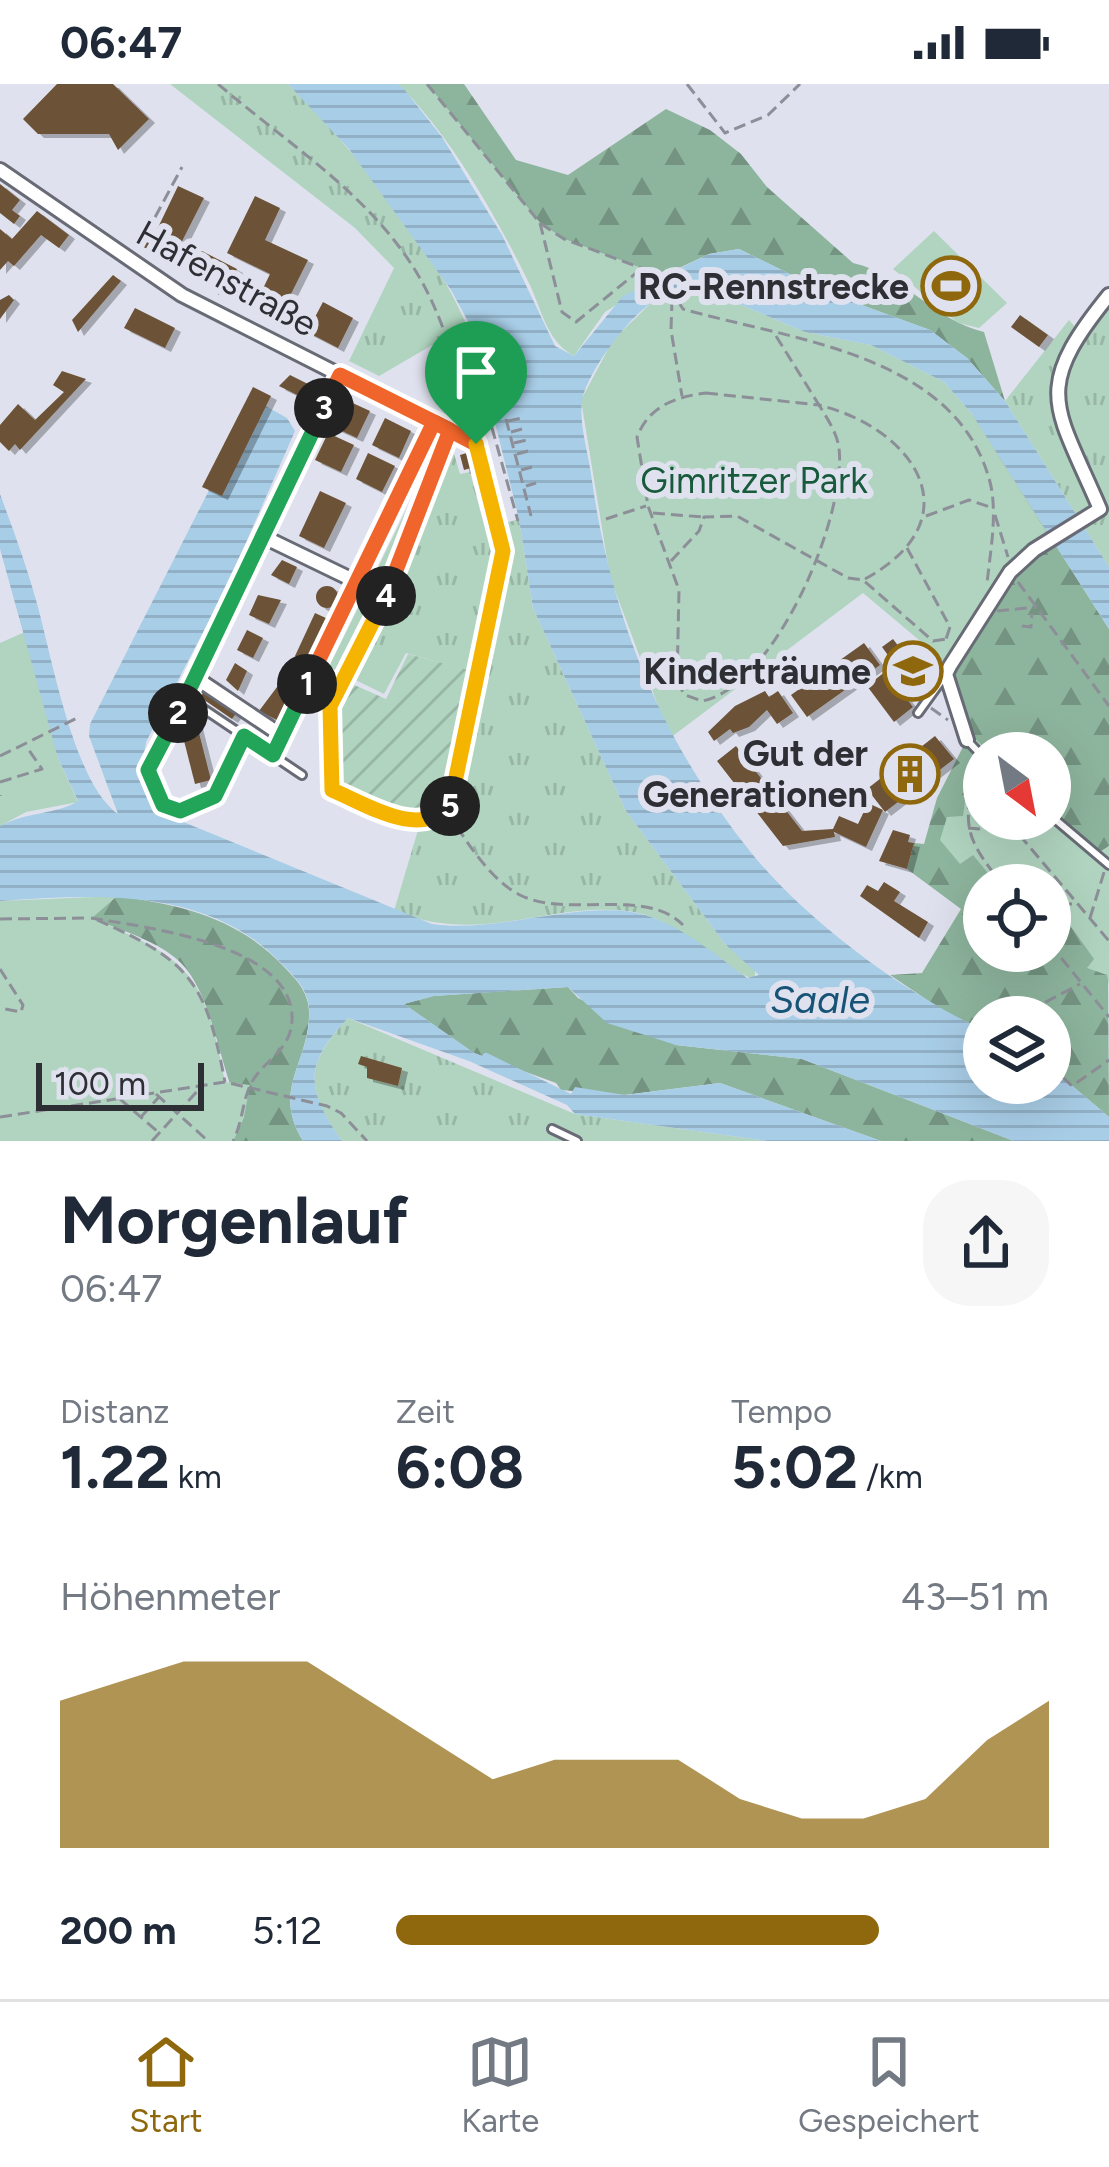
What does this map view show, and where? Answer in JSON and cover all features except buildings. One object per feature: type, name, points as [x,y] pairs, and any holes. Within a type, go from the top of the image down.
[{"type":"street","name":"Hafenstraße","points":[[0,170],[182,296],[476,444]]},
{"type":"street","points":[[967,732],[946,674],[1010,572],[1034,550],[1100,508],[1057,403],[1058,375],[1065,353],[1109,295]]},
{"type":"street","points":[[340,375],[196,678],[281,735],[434,422]]},
{"type":"street","points":[[476,444],[503,551],[481,674]]},
{"type":"street","points":[[265,537],[357,582]]},
{"type":"lane","points":[[918,713],[946,674]]},
{"type":"lane","points":[[196,678],[148,770],[163,805],[180,811],[215,796],[244,736]]},
{"type":"lane","points":[[186,698],[302,775]]},
{"type":"lane","points":[[273,755],[281,735]]},
{"type":"lane","points":[[1071,833],[1108,864]]},
{"type":"lane","points":[[552,1129],[577,1141]]},
{"type":"path","points":[[218,84],[363,206],[412,266],[442,327],[476,444]]},
{"type":"path","points":[[427,84],[540,223],[564,239],[662,276],[683,309],[877,362],[911,380],[970,439],[991,486],[1010,572]]},
{"type":"path","points":[[687,84],[725,133],[768,115],[800,84]]},
{"type":"path","points":[[131,261],[182,167]]},
{"type":"path","points":[[540,223],[562,312],[576,322],[643,268]]},
{"type":"path","points":[[673,298],[671,330],[682,396]]},
{"type":"path","points":[[774,333],[819,405],[839,449],[834,491],[813,558],[765,659],[735,686],[702,701],[685,694],[677,682],[679,590],[648,506],[637,437],[653,411],[682,396],[744,393],[819,405],[849,414],[896,440],[921,484],[922,518],[906,546],[863,580]]},
{"type":"path","points":[[470,420],[488,413],[518,520]]},
{"type":"path","points":[[522,418],[506,420],[531,516]]},
{"type":"path","points":[[511,438],[522,429]]},
{"type":"path","points":[[450,430],[392,585],[330,706],[332,790],[413,822],[446,811],[456,799],[481,674]]},
{"type":"path","points":[[496,440],[527,440]]},
{"type":"path","points":[[515,455],[528,451]]},
{"type":"path","points":[[520,470],[532,467]]},
{"type":"path","points":[[524,487],[536,483]]},
{"type":"path","points":[[922,518],[969,500],[993,508]]},
{"type":"path","points":[[606,519],[648,506]]},
{"type":"path","points":[[513,510],[529,508]]},
{"type":"path","points":[[993,508],[984,611],[1035,609]]},
{"type":"path","points":[[651,512],[737,516],[848,578],[863,580],[933,641],[946,639],[950,626],[906,546]]},
{"type":"path","points":[[671,561],[699,531],[704,517]]},
{"type":"path","points":[[1022,587],[1109,706]]},
{"type":"path","points":[[1022,626],[1031,627],[1035,609]]},
{"type":"path","points":[[925,704],[963,735]]},
{"type":"path","points":[[0,756],[77,718]]},
{"type":"path","points":[[0,782],[42,769],[25,744]]},
{"type":"path","points":[[446,811],[500,880],[520,895],[547,902],[665,909],[683,925]]},
{"type":"path","points":[[1022,840],[1042,864]]},
{"type":"path","points":[[1090,920],[1108,864]]},
{"type":"path","points":[[1071,900],[1109,941]]},
{"type":"path","points":[[0,919],[91,918],[204,938],[271,977],[286,994],[293,1017],[279,1056],[250,1085],[244,1118],[233,1141]]},
{"type":"path","points":[[91,918],[166,952],[191,975],[210,1012],[225,1082]]},
{"type":"path","points":[[0,969],[23,999],[21,1012],[0,1008]]},
{"type":"path","points":[[1071,970],[1109,1017]]},
{"type":"path","points":[[1057,996],[1081,983]]},
{"type":"path","points":[[1071,1085],[1109,1060]]},
{"type":"path","points":[[0,1117],[225,1082],[327,1106],[341,1113],[367,1141]]},
{"type":"path","points":[[152,1141],[202,1086]]},
{"type":"path","points":[[157,1095],[208,1141]]},
{"type":"path","points":[[141,1118],[157,1095]]},
{"type":"path","points":[[119,1099],[159,1133]]},
{"type":"green space","points":[[170,84],[288,84],[383,191],[441,275],[481,363],[490,407],[464,412],[441,340],[379,376],[349,361],[394,268],[355,228]]},
{"type":"green space","points":[[398,84],[427,84],[540,223],[564,239],[662,276],[605,312],[574,356],[564,349],[550,332],[470,176]]},
{"type":"green space","points":[[427,84],[464,84],[516,160],[568,175],[666,109],[710,130],[853,263],[888,277],[949,318],[984,332],[1005,401],[967,358],[930,330],[826,292],[739,249],[709,254],[662,276],[564,239],[540,223]]},
{"type":"green space","name":"RC-Rennstrecke","points":[[934,231],[1007,303],[979,328],[958,323],[893,269]]},
{"type":"green space","name":"Gimritzer Park","points":[[699,287],[805,332],[871,345],[944,382],[972,414],[1051,539],[1010,572],[950,666],[863,593],[670,738],[610,577],[581,400],[613,340],[652,302]]},
{"type":"green space","points":[[1109,295],[1109,567],[1005,401],[1069,320],[1079,331]]},
{"type":"green space","points":[[972,414],[1109,629],[1109,846],[1101,852],[1071,827],[1071,732],[965,732],[949,666],[927,646]]},
{"type":"green space","points":[[442,437],[450,440],[460,474],[470,472],[481,513],[493,510],[498,525],[519,519],[533,608],[626,811],[725,944],[755,969],[755,979],[724,965],[667,924],[634,912],[574,911],[459,925],[394,911],[418,830],[449,819],[462,797],[480,674],[406,653],[384,694],[329,667]]},
{"type":"green space","points":[[36,627],[58,758],[78,802],[26,812],[0,826],[0,643]]},
{"type":"green space","points":[[408,654],[472,671],[450,800],[415,819],[336,788],[331,706],[343,680],[386,699]]},
{"type":"green space","points":[[963,747],[963,840],[970,840],[982,864],[963,864],[963,972],[1071,972],[1071,926],[1108,975],[1109,1117],[1071,1085],[1071,996],[963,996],[963,1020],[890,975],[922,973],[961,909],[907,869],[914,843],[924,844],[937,798]]},
{"type":"green space","points":[[963,816],[963,840],[1071,840],[1071,826],[1101,851],[1109,846],[1109,985],[1107,975],[1087,968],[1094,959],[1071,926],[1071,864],[980,864],[973,855],[960,864],[940,840],[947,817]]},
{"type":"green space","points":[[117,896],[187,910],[229,926],[267,951],[299,984],[309,1016],[291,1107],[303,1141],[233,1141],[244,1117],[199,991],[171,954],[91,918]]},
{"type":"green space","points":[[117,896],[92,918],[152,946],[188,975],[209,1016],[225,1082],[250,1085],[233,1141],[0,1141],[0,901]]},
{"type":"green space","points":[[568,987],[578,998],[676,1045],[802,1059],[1014,1141],[881,1141],[720,1083],[624,1095],[561,1090],[556,1083],[474,1053],[404,1004],[433,996]]},
{"type":"green space","points":[[348,1018],[575,1114],[768,1141],[342,1141],[321,1106],[315,1077],[323,1050]]},
{"type":"water","name":"Saale","points":[[288,84],[398,84],[404,89],[442,137],[502,235],[555,346],[574,356],[623,296],[709,254],[739,249],[826,292],[930,330],[967,358],[1005,401],[1109,567],[1109,629],[972,414],[944,382],[871,345],[805,332],[699,287],[660,299],[634,318],[591,377],[581,411],[600,527],[627,628],[667,723],[720,812],[775,880],[829,930],[891,977],[963,1020],[963,1104],[1071,1104],[1071,1085],[1109,1117],[1109,1141],[1014,1141],[802,1059],[676,1045],[607,1023],[568,987],[434,996],[404,1004],[474,1053],[482,1056],[485,1052],[571,1094],[575,1087],[625,1095],[720,1083],[881,1141],[768,1141],[575,1114],[567,1105],[469,1061],[348,1018],[323,1049],[315,1077],[321,1106],[342,1141],[303,1141],[290,1105],[308,1027],[308,1001],[295,977],[251,938],[219,920],[149,901],[74,897],[0,901],[0,826],[78,801],[58,758],[0,549],[0,494],[32,587],[76,746],[102,798],[118,814],[89,736],[90,724],[255,400],[287,418],[295,431],[226,588],[146,742],[142,771],[159,812],[432,924],[457,926],[622,911],[672,926],[747,978],[759,975],[725,944],[626,811],[533,608],[519,519],[471,327],[451,290],[349,149]]},
{"type":"place","name":"RC-Rennstrecke","points":[[951,286]]},
{"type":"place","name":"Kinderträume","points":[[913,671]]},
{"type":"place","name":"Gut der Generationen","points":[[910,774]]},
{"type":"route","points":[[476,444],[450,430],[434,422],[357,582],[281,735],[273,755],[244,736],[215,796],[180,811],[163,805],[148,770],[340,375],[450,430],[392,585],[330,706],[327,739],[332,790],[413,822],[434,819],[446,811],[456,799],[503,551],[476,444]]}]
